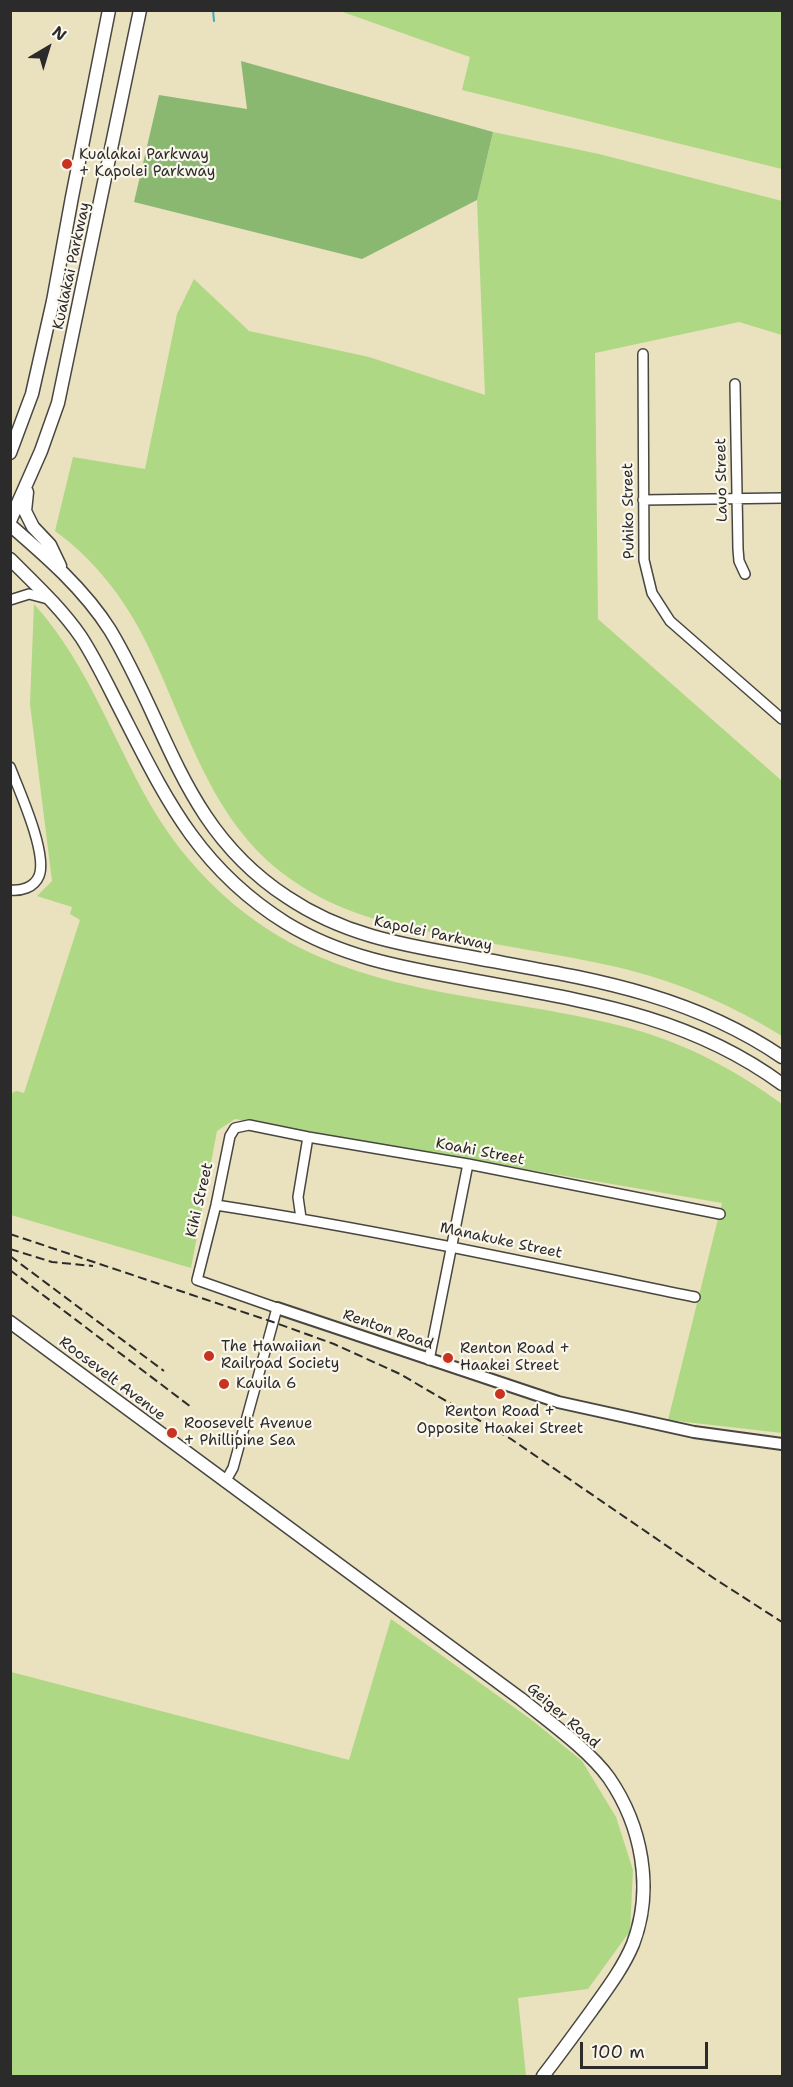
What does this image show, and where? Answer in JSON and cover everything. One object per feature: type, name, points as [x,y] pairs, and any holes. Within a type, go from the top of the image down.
[{"type":"main road","name":"Kualakai Parkway","points":[[10,453],[32,394],[53,301],[109,10]]},
{"type":"main road","name":"Kualakai Parkway","points":[[10,523],[50,428],[64,377],[140,10]]},
{"type":"main road","points":[[29,480],[25,511],[33,527],[50,545],[63,572]]},
{"type":"main road","name":"Kapolei Parkway","points":[[10,523],[63,572],[88,600],[113,636],[184,783],[204,815],[241,860],[285,896],[333,923],[384,941],[609,983],[666,999],[732,1027],[783,1057]]},
{"type":"main road","points":[[10,559],[52,600],[69,620],[91,654],[163,793],[184,828],[224,874],[271,913],[322,942],[377,962],[607,1006],[664,1022],[734,1053],[783,1084]]},
{"type":"main road","name":"Roosevelt Avenue","points":[[10,1322],[225,1482]]},
{"type":"main road","name":"Geiger Road","points":[[225,1482],[521,1699],[581,1749],[602,1770],[626,1807],[639,1840],[644,1874],[641,1910],[633,1943],[617,1976],[543,2076]]},
{"type":"street","name":"Puhiko Street","points":[[643,354],[644,560],[648,582],[657,603],[670,621],[783,719]]},
{"type":"street","name":"Lauo Street","points":[[735,384],[738,555],[745,574]]},
{"type":"street","points":[[644,500],[783,498]]},
{"type":"street","points":[[10,600],[29,594],[52,600]]},
{"type":"street","points":[[10,767],[32,825],[40,868],[38,878],[30,887],[10,890]]},
{"type":"street","name":"Koahi Street","points":[[235,1128],[249,1125],[468,1164],[720,1214]]},
{"type":"street","name":"Kihi Street","points":[[197,1280],[230,1136],[235,1128]]},
{"type":"street","points":[[301,1218],[297,1197],[308,1137]]},
{"type":"street","points":[[429,1360],[468,1164]]},
{"type":"street","name":"Manakuke Street","points":[[216,1205],[452,1246],[694,1297]]},
{"type":"street","name":"Renton Road","points":[[197,1280],[558,1402],[694,1432],[783,1444]]},
{"type":"street","points":[[225,1482],[233,1468],[277,1308]]},
{"type":"green space","points":[[340,11],[782,11],[782,169],[462,90],[470,57]]},
{"type":"green space","points":[[241,61],[493,132],[477,200],[362,259],[134,202],[159,95],[247,109]]},
{"type":"green space","points":[[493,132],[599,154],[782,201],[782,335],[739,322],[595,353],[598,619],[782,781],[782,1036],[706,996],[667,981],[583,960],[387,922],[343,908],[301,886],[281,872],[256,849],[235,823],[201,766],[139,628],[119,596],[96,567],[55,531],[73,457],[145,469],[177,314],[194,279],[249,331],[369,357],[485,395],[477,200]]},
{"type":"green space","points":[[34,604],[54,628],[87,681],[159,819],[188,858],[210,882],[246,914],[289,942],[335,963],[383,979],[584,1017],[673,1042],[747,1080],[782,1104],[782,1433],[668,1420],[722,1203],[235,1119],[217,1131],[191,1268],[11,1215],[10,1099],[13,1092],[24,1093],[80,920],[70,914],[72,907],[37,896],[52,881],[30,704]]},
{"type":"green space","points":[[391,1619],[533,1721],[582,1761],[616,1817],[633,1870],[630,1931],[588,1989],[518,1998],[526,2076],[11,2076],[11,1672],[349,1760]]},
{"type":"waterway","points":[[213,10],[214,21]]},
{"type":"railway","points":[[10,1234],[273,1322],[334,1344],[400,1374],[511,1439],[715,1579],[782,1622]]},
{"type":"railway","points":[[10,1249],[52,1262],[93,1266]]},
{"type":"railway","points":[[10,1256],[164,1371]]},
{"type":"railway","points":[[10,1270],[191,1407]]},
{"type":"place","name":"Kualakai Parkway + Kapolei Parkway","points":[[67,164]]},
{"type":"place","name":"The Hawaiian Railroad Society","points":[[209,1356]]},
{"type":"place","name":"Renton Road + Haakei Street","points":[[448,1358]]},
{"type":"place","name":"Kauila 6","points":[[224,1384]]},
{"type":"place","name":"Renton Road + Opposite Haakei Street","points":[[500,1394]]},
{"type":"place","name":"Roosevelt Avenue + Phillipine Sea","points":[[172,1433]]}]
